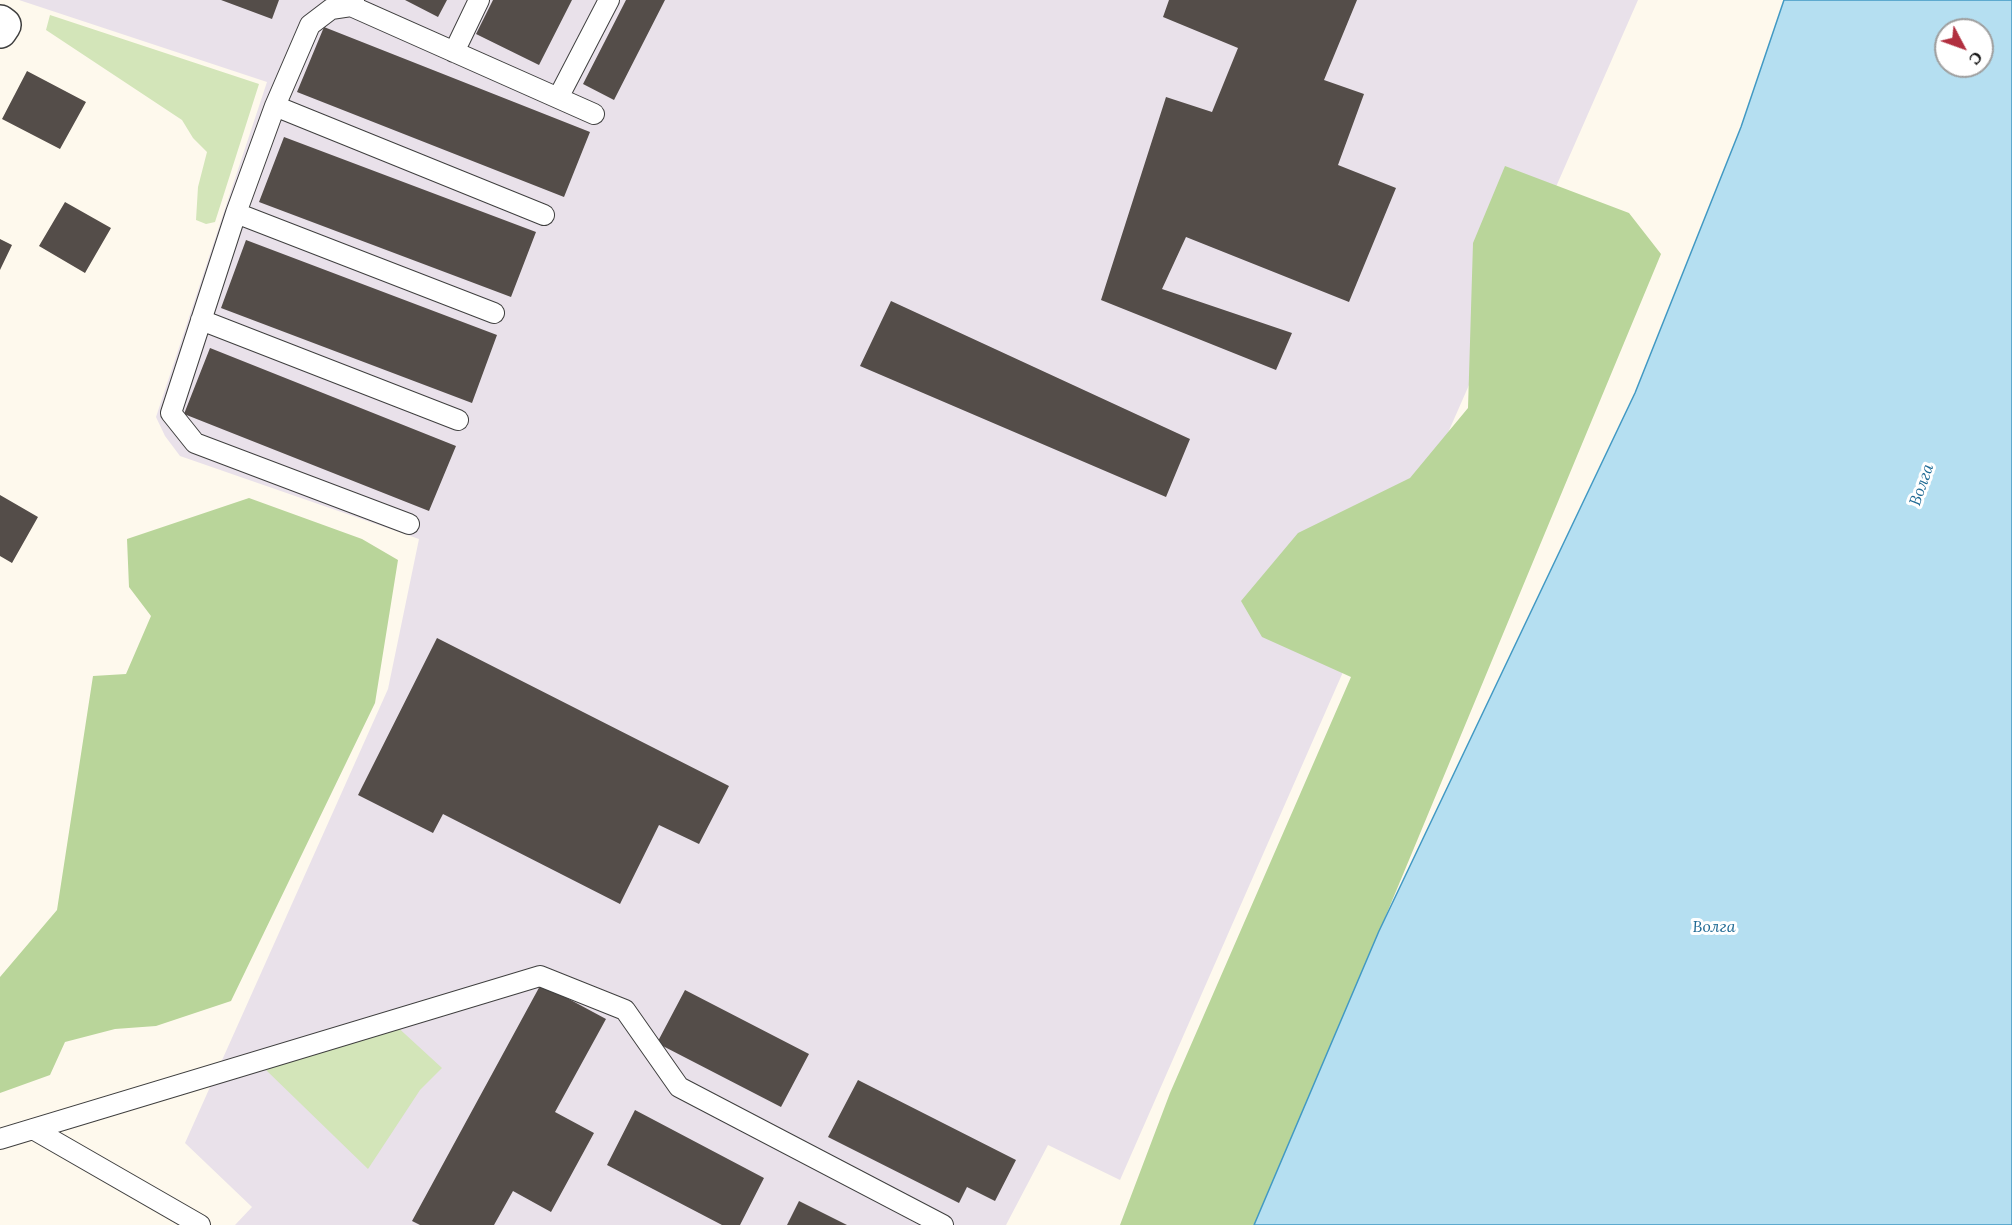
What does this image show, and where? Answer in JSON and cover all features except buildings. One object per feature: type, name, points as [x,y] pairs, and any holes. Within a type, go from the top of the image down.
[{"type":"lane","points":[[454,52],[479,0]]},
{"type":"lane","points":[[558,98],[609,0]]},
{"type":"lane","points":[[409,524],[195,443],[171,413],[236,213],[275,106],[310,25],[331,9],[352,3],[454,52],[594,114]]},
{"type":"lane","points":[[275,106],[544,214]]},
{"type":"lane","points":[[236,213],[494,313]]},
{"type":"lane","points":[[201,320],[458,420]]},
{"type":"lane","points":[[0,1139],[540,976],[625,1011],[679,1087],[943,1225]]},
{"type":"lane","points":[[33,1129],[200,1225]]},
{"type":"shaded area","points":[[19,0],[1638,0],[1120,1180],[1048,1145],[1006,1225],[235,1225],[252,1207],[185,1143],[388,689],[419,539],[180,456],[165,436],[156,417],[267,82]]},
{"type":"green space","points":[[50,15],[259,84],[215,222],[206,224],[196,220],[198,187],[207,152],[193,138],[182,120],[46,30]]},
{"type":"green space","points":[[1505,166],[1629,213],[1661,254],[1320,1074],[1254,1225],[1120,1225],[1170,1093],[1351,677],[1262,637],[1241,601],[1298,533],[1410,478],[1468,408],[1473,243]]},
{"type":"green space","points":[[249,498],[362,539],[398,560],[375,703],[231,1001],[156,1026],[115,1029],[65,1042],[50,1075],[0,1093],[0,977],[57,910],[93,676],[126,674],[151,616],[129,587],[127,539]]},
{"type":"green space","points":[[393,1023],[442,1068],[420,1090],[368,1169],[266,1070]]},
{"type":"water","name":"Волга","points":[[1784,0],[2012,0],[2012,1225],[1254,1225],[1379,931],[1635,393],[1741,127]]}]
